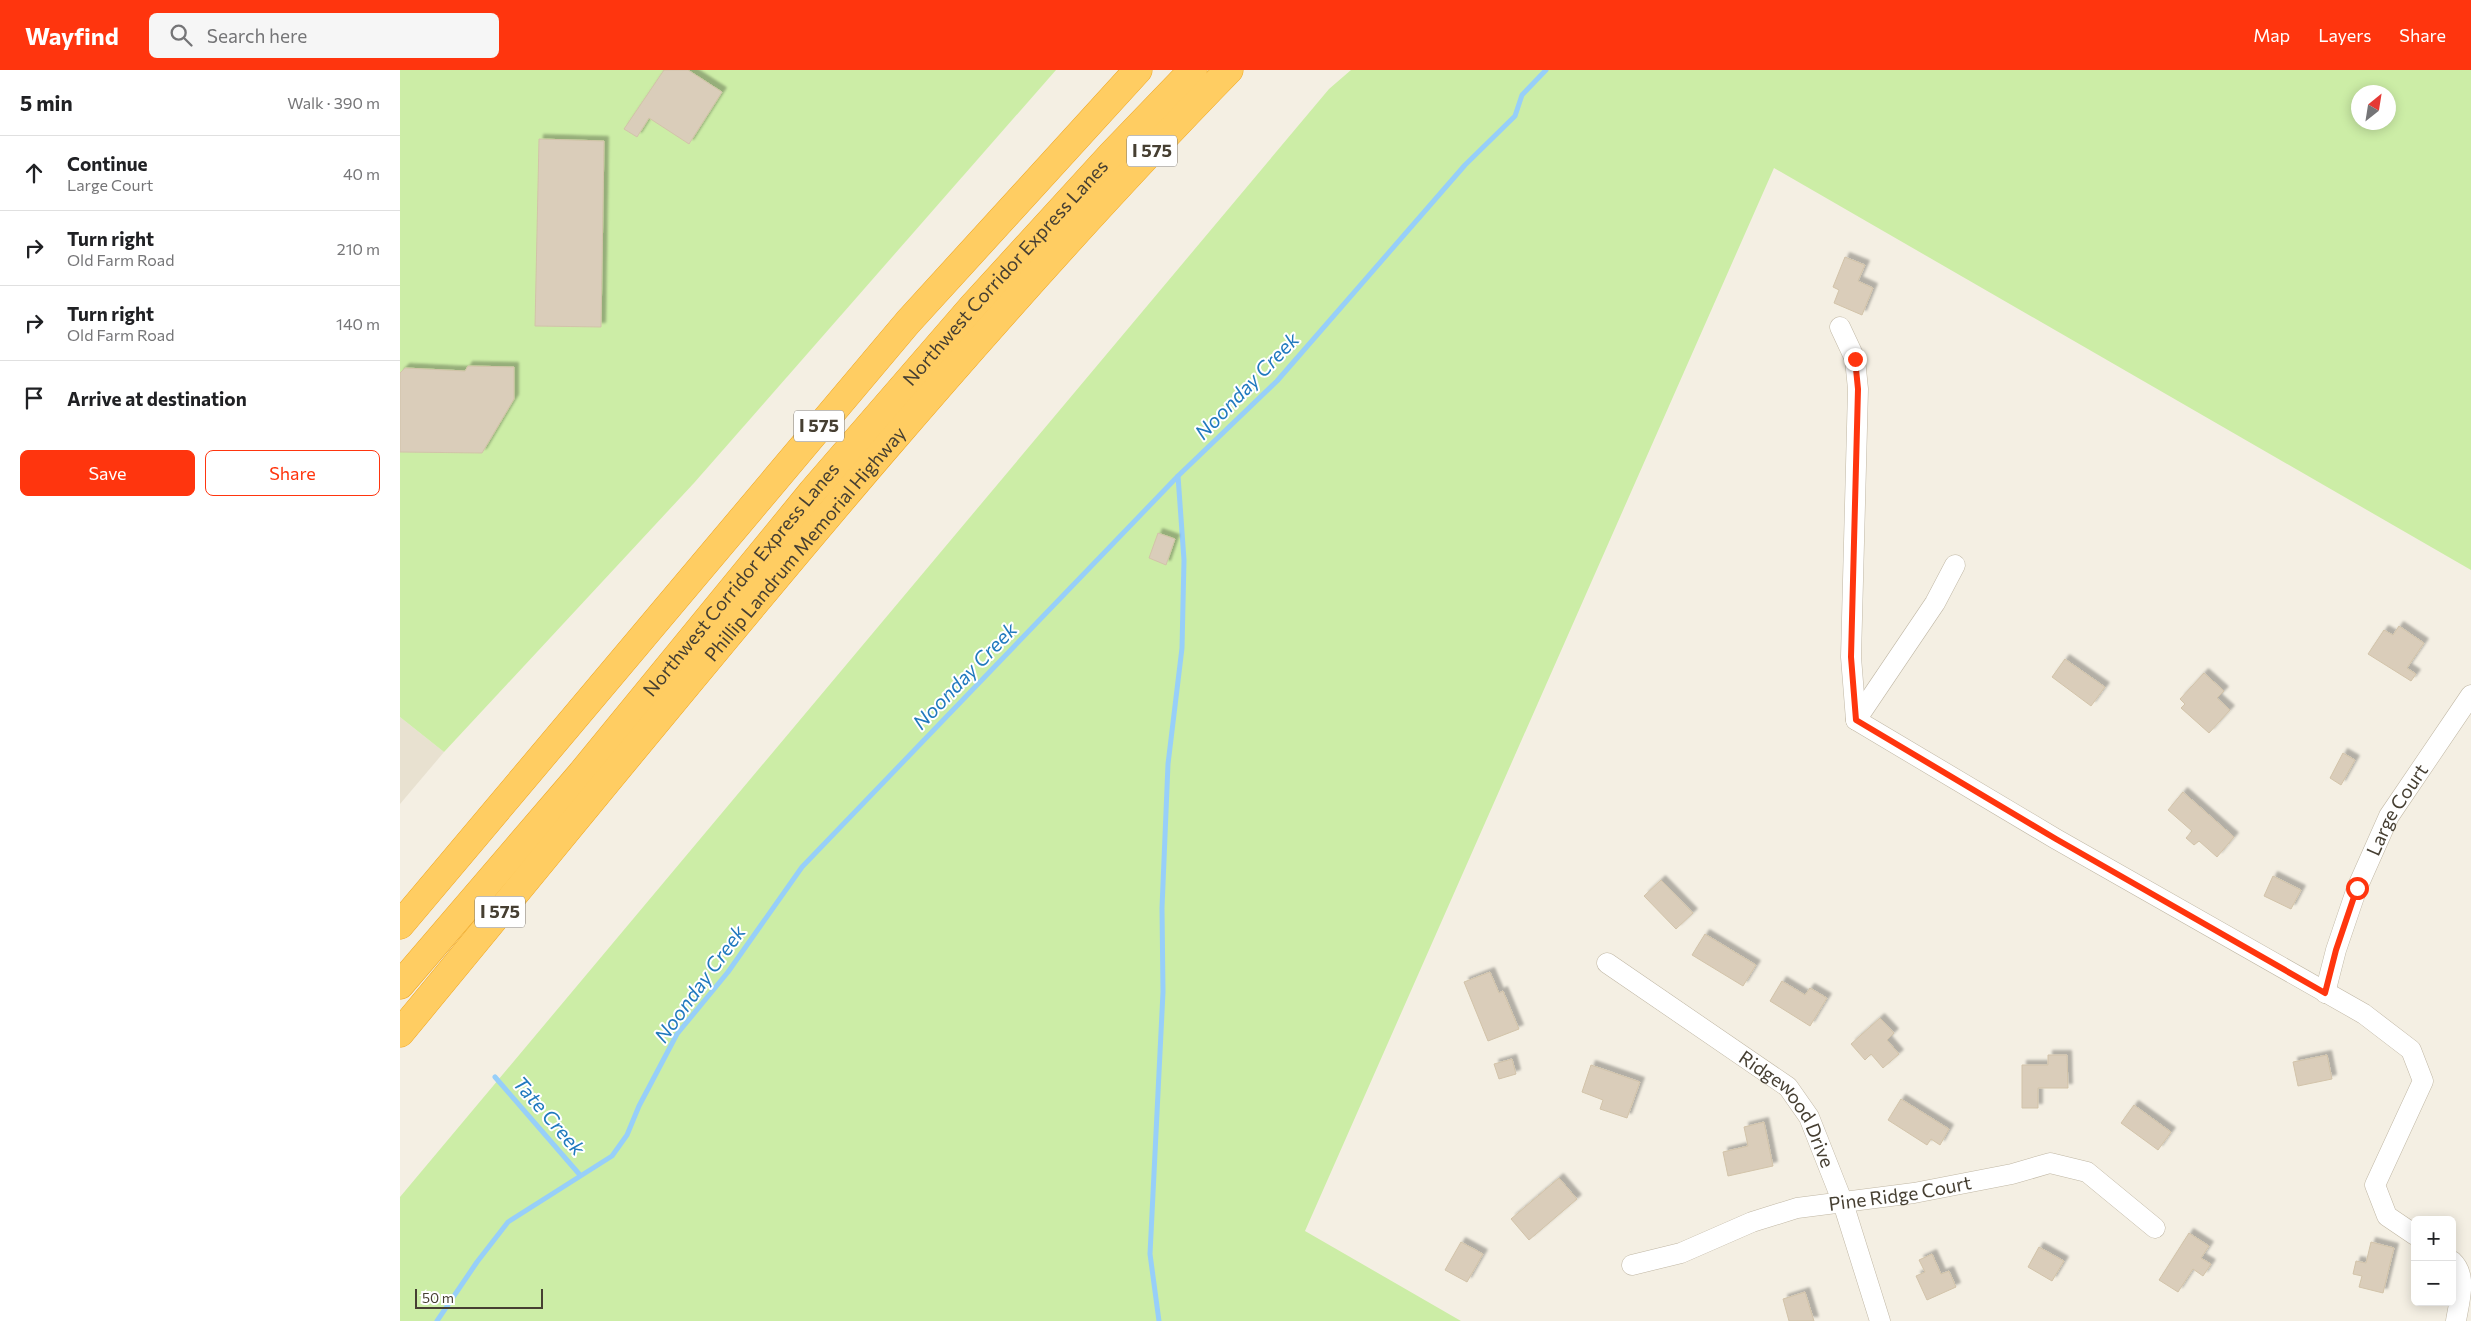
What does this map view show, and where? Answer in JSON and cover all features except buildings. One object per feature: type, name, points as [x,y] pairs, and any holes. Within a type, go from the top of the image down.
[{"type":"highway","name":"I 575","points":[[400,925],[908,322],[1138,70]]},
{"type":"highway","name":"Northwest Corridor Express Lanes","points":[[400,985],[581,774],[812,492],[973,306],[1112,154],[1193,70]]},
{"type":"highway","name":"Phillip Landrum Memorial Highway","points":[[400,1033],[857,481],[1083,226],[1229,70]]},
{"type":"street","points":[[1840,327],[1855,359],[1858,389],[1851,657],[1856,720]]},
{"type":"street","points":[[1856,720],[1935,603],[1955,564]]},
{"type":"street","name":"Large Court","points":[[2325,993],[2336,950],[2357,888],[2389,816],[2471,695]]},
{"type":"street","points":[[1856,720],[2072,848],[2364,1014],[2411,1050],[2423,1081],[2375,1185],[2387,1216],[2411,1232]]},
{"type":"street","name":"Ridgewood Drive","points":[[1606,963],[1788,1087],[1809,1117],[1843,1203],[1880,1321]]},
{"type":"street","name":"Pine Ridge Court","points":[[1632,1265],[1681,1253],[1752,1222],[1797,1208],[1843,1203],[2012,1174],[2050,1163],[2087,1172],[2155,1228]]},
{"type":"street","points":[[2456,1265],[2461,1274],[2461,1289],[2456,1321]]},
{"type":"shaded area","points":[[400,717],[444,752],[400,804]]},
{"type":"green space","points":[[400,70],[1056,70],[694,483],[444,752],[400,717]]},
{"type":"green space","points":[[1351,70],[2471,70],[2471,570],[1774,168],[1305,1231],[1461,1321],[400,1321],[400,1197],[1329,89]]},
{"type":"waterway","name":"Noonday Creek","points":[[437,1321],[477,1262],[508,1222],[612,1156],[627,1135],[639,1106],[677,1034],[728,972],[802,867],[1178,476],[1277,381],[1465,165],[1515,116],[1522,95],[1546,70]]},
{"type":"waterway","points":[[1159,1321],[1150,1254],[1163,992],[1162,908],[1168,764],[1182,648],[1184,560],[1178,476]]},
{"type":"waterway","name":"Tate Creek","points":[[495,1077],[580,1175]]},
{"type":"route","points":[[1855,359],[1858,389],[1851,657],[1856,720],[2056,839],[2325,993],[2336,950],[2357,888]]}]
